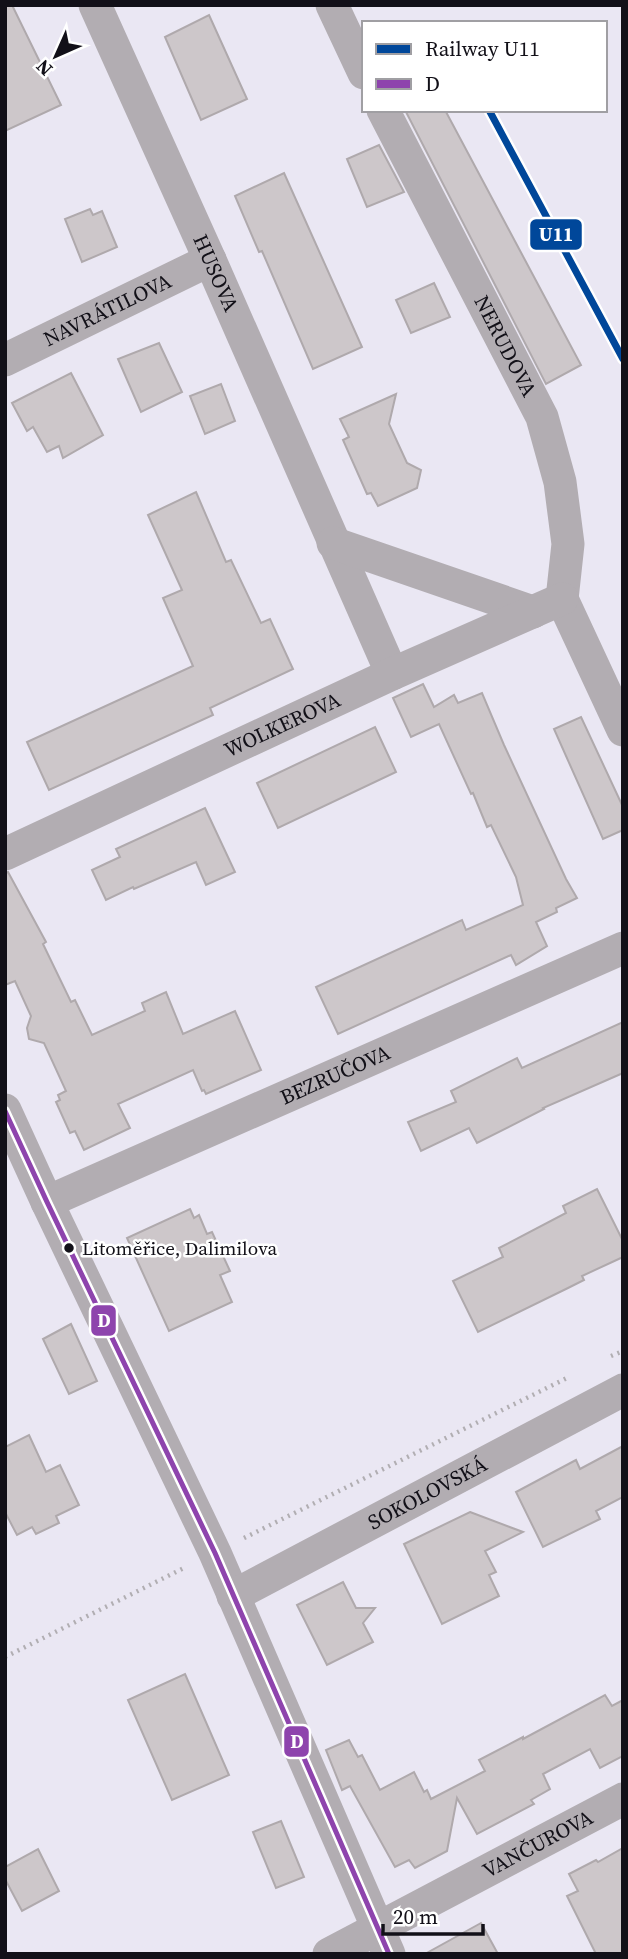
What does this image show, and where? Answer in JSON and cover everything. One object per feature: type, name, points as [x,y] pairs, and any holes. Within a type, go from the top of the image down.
[{"type":"street","name":"HUSOVA","points":[[95,5],[392,674]]},
{"type":"street","points":[[332,5],[362,69]]},
{"type":"street","name":"NERUDOVA","points":[[384,112],[542,418],[559,482],[568,544],[547,605]]},
{"type":"street","name":"NAVRÁTILOVA","points":[[5,360],[210,260]]},
{"type":"street","points":[[334,544],[547,605],[623,730]]},
{"type":"street","name":"WOLKEROVA","points":[[5,854],[547,605]]},
{"type":"street","name":"BEZRUČOVA","points":[[47,1202],[623,948]]},
{"type":"street","points":[[5,1110],[215,1553],[384,1940]]},
{"type":"street","name":"SOKOLOVSKÁ","points":[[233,1595],[623,1390]]},
{"type":"street","name":"VANČUROVA","points":[[329,1954],[384,1940],[623,1800]]},
{"type":"path","points":[[610,1357],[623,1351]]},
{"type":"path","points":[[215,1553],[573,1375]]},
{"type":"path","points":[[5,1657],[159,1580]]},
{"type":"building","points":[[5,5],[12,5],[61,105],[5,131]]},
{"type":"building","points":[[209,15],[247,99],[201,120],[165,37]]},
{"type":"building","points":[[406,112],[446,112],[581,365],[546,384]]},
{"type":"building","points":[[379,145],[404,192],[367,207],[347,159]]},
{"type":"building","points":[[284,173],[362,347],[313,369],[235,196]]},
{"type":"building","points":[[90,209],[93,215],[102,211],[117,247],[82,262],[65,219]]},
{"type":"building","points":[[434,283],[450,317],[411,333],[396,300]]},
{"type":"building","points":[[159,343],[182,392],[141,412],[118,359]]},
{"type":"building","points":[[71,373],[103,435],[63,458],[59,446],[47,452],[33,427],[27,431],[12,403]]},
{"type":"building","points":[[221,384],[235,421],[205,434],[190,396]]},
{"type":"building","points":[[396,394],[389,424],[407,463],[421,470],[417,488],[378,506],[371,493],[367,494],[343,440],[349,437],[340,419]]},
{"type":"building","points":[[196,492],[226,562],[231,560],[261,623],[270,619],[293,669],[210,708],[213,715],[49,790],[27,742],[193,666],[163,598],[182,590],[148,515]]},
{"type":"building","points":[[423,684],[434,707],[454,695],[458,703],[482,693],[577,898],[536,922],[547,946],[516,965],[511,955],[338,1034],[316,987],[462,920],[466,930],[523,905],[516,877],[491,825],[487,827],[439,724],[411,737],[393,698]]},
{"type":"building","points":[[581,717],[623,807],[623,830],[603,839],[554,729]]},
{"type":"building","points":[[375,727],[396,772],[278,828],[257,783]]},
{"type":"building","points":[[205,808],[235,872],[206,885],[196,862],[106,900],[92,870],[120,857],[116,849]]},
{"type":"building","points":[[8,872],[46,942],[43,944],[71,1002],[75,1000],[92,1035],[145,1011],[142,1003],[166,992],[183,1034],[235,1011],[261,1070],[206,1094],[193,1070],[118,1104],[130,1128],[84,1150],[75,1131],[70,1133],[56,1102],[60,1100],[58,1095],[66,1091],[44,1043],[29,1039],[27,1028],[31,1016],[15,981],[5,985],[5,873]]},
{"type":"building","points":[[623,1022],[623,1073],[543,1108],[477,1143],[469,1128],[421,1151],[408,1122],[456,1102],[451,1091],[517,1058],[522,1068]]},
{"type":"building","points":[[597,1189],[623,1241],[623,1257],[582,1276],[584,1280],[478,1332],[453,1281],[503,1257],[499,1248],[566,1213],[563,1206]]},
{"type":"building","points":[[190,1209],[194,1218],[199,1215],[207,1234],[212,1232],[230,1271],[220,1275],[232,1302],[169,1331],[127,1238]]},
{"type":"building","points":[[71,1324],[97,1381],[69,1394],[43,1339]]},
{"type":"building","points":[[29,1435],[46,1472],[60,1465],[79,1505],[56,1516],[59,1523],[36,1534],[32,1527],[17,1535],[5,1512],[5,1447]]},
{"type":"building","points":[[623,1446],[623,1497],[596,1511],[600,1519],[543,1547],[516,1492],[576,1460],[580,1469]]},
{"type":"building","points":[[470,1512],[523,1532],[485,1551],[496,1572],[489,1575],[499,1596],[442,1624],[404,1544]]},
{"type":"building","points":[[343,1582],[356,1608],[375,1608],[363,1623],[373,1642],[327,1665],[297,1605]]},
{"type":"building","points":[[185,1674],[229,1775],[172,1800],[128,1700]]},
{"type":"building","points":[[605,1695],[612,1706],[623,1700],[623,1756],[600,1768],[590,1749],[543,1774],[550,1789],[531,1800],[534,1804],[477,1834],[457,1798],[447,1851],[415,1868],[409,1860],[395,1867],[350,1786],[342,1790],[326,1750],[349,1740],[358,1757],[362,1755],[380,1790],[414,1772],[424,1792],[427,1790],[431,1799],[485,1771],[479,1760]]},
{"type":"building","points":[[281,1821],[304,1877],[276,1888],[253,1832]]},
{"type":"building","points":[[623,1848],[623,1954],[596,1954],[567,1896],[578,1891],[569,1874]]},
{"type":"building","points":[[38,1849],[59,1891],[22,1911],[5,1879],[5,1867]]},
{"type":"building","points":[[481,1923],[498,1954],[425,1954]]},
{"type":"rail line","name":"U11","points":[[490,112],[623,359]]},
{"type":"transit line","name":"D","points":[[5,1111],[215,1553],[389,1954]]},
{"type":"place","name":"Litoměřice, Dalimilova","points":[[69,1248]]}]
